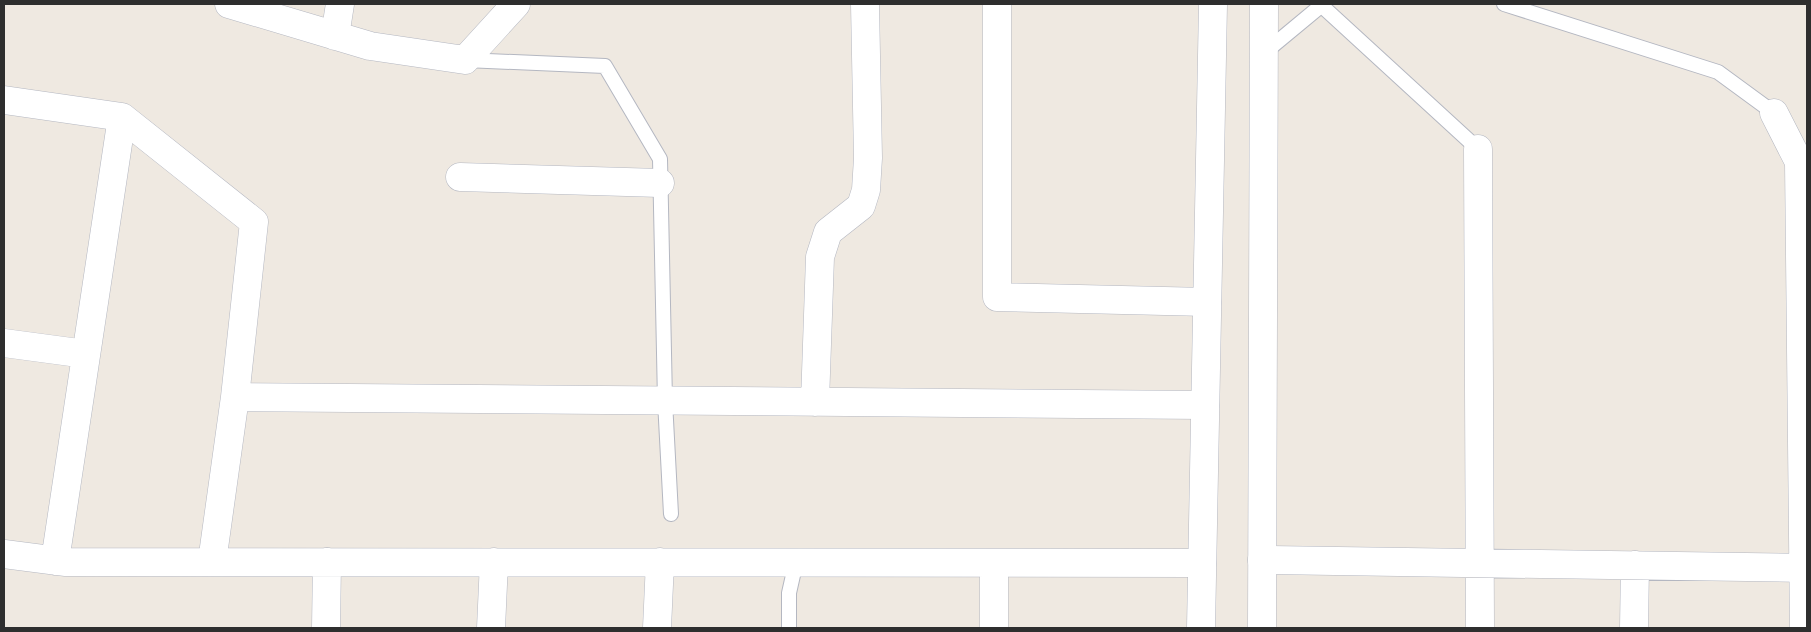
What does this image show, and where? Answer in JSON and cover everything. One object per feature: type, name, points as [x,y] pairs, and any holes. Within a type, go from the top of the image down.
[{"type":"street","points":[[229,4],[370,46],[465,60],[516,4]]},
{"type":"street","points":[[335,36],[340,4]]},
{"type":"street","points":[[816,402],[820,257],[828,232],[861,206],[866,190],[868,158],[865,4]]},
{"type":"street","points":[[997,4],[997,297],[1207,302]]},
{"type":"street","points":[[1201,628],[1213,4]]},
{"type":"street","points":[[1262,628],[1264,4]]},
{"type":"street","points":[[4,100],[122,117],[254,222],[235,398],[212,562]]},
{"type":"street","points":[[1774,113],[1799,162],[1805,568],[1804,628]]},
{"type":"street","points":[[55,560],[122,117]]},
{"type":"street","points":[[1478,149],[1480,628]]},
{"type":"street","points":[[460,177],[660,183]]},
{"type":"street","points":[[4,343],[86,354]]},
{"type":"street","points":[[235,398],[1206,405]]},
{"type":"street","points":[[4,554],[55,560],[212,562],[1202,563]]},
{"type":"street","points":[[1262,560],[1805,568]]},
{"type":"street","points":[[326,628],[327,562]]},
{"type":"street","points":[[491,628],[494,562]]},
{"type":"street","points":[[657,628],[660,562]]},
{"type":"street","points":[[994,562],[994,628]]},
{"type":"street","points":[[1634,628],[1635,565]]},
{"type":"lane","points":[[1264,53],[1322,4],[1478,149]]},
{"type":"lane","points":[[1504,4],[1718,72],[1774,113]]},
{"type":"lane","points":[[465,60],[605,66],[660,159],[665,401],[671,514]]},
{"type":"lane","points":[[788,628],[789,593],[796,562]]}]
